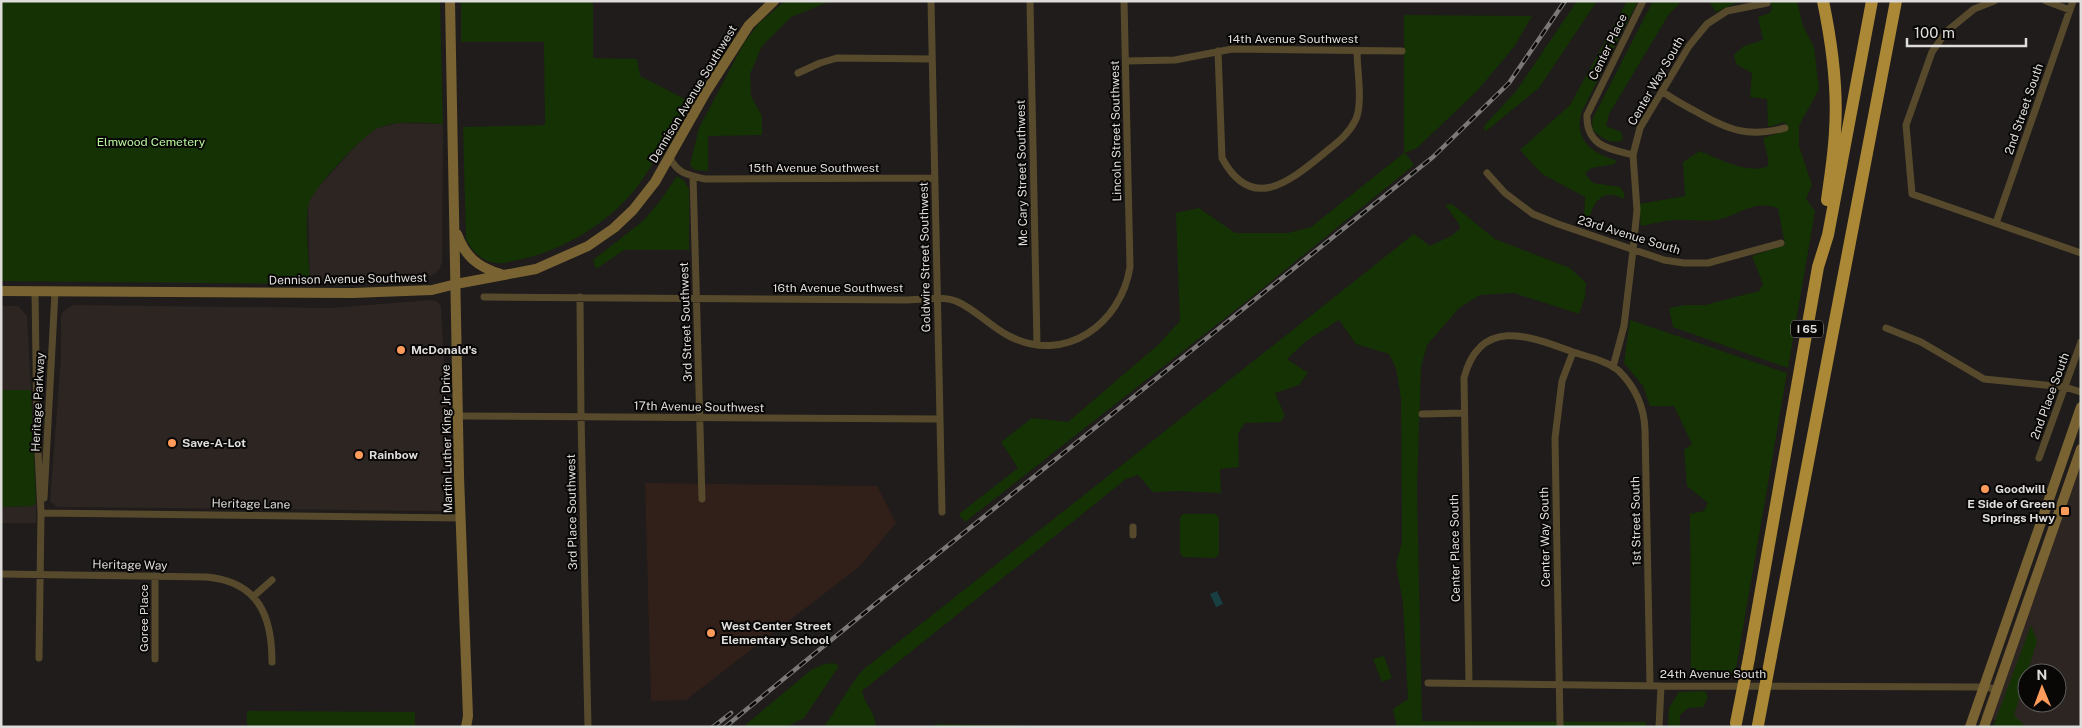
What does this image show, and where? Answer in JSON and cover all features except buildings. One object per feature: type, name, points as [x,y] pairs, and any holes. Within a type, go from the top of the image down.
[{"type":"highway","points":[[1818,267],[1835,132],[1836,97],[1831,37],[1823,1]]},
{"type":"highway","name":"I 65","points":[[1736,725],[1818,267],[1828,235],[1872,1]]},
{"type":"highway","name":"I 65","points":[[1758,726],[1896,1]]},
{"type":"highway","points":[[1884,67],[1906,1]]},
{"type":"main road","name":"Martin Luther King Jr Drive","points":[[450,1],[458,416],[468,716],[466,727]]},
{"type":"main road","name":"Dennison Avenue Southwest","points":[[1,291],[352,293],[432,290],[536,269],[588,246],[614,228],[633,210],[655,182],[706,92],[749,25],[774,1]]},
{"type":"main road","points":[[455,227],[466,254],[486,270],[504,275]]},
{"type":"main road","points":[[1970,727],[2081,406]]},
{"type":"main road","points":[[1984,727],[2081,449]]},
{"type":"street","name":"Goldwire Street Southwest","points":[[931,1],[942,512]]},
{"type":"street","name":"Mc Cary Street Southwest","points":[[1030,1],[1037,344]]},
{"type":"street","name":"Lincoln Street Southwest","points":[[1124,1],[1130,261]]},
{"type":"street","name":"Center Place","points":[[1633,155],[1604,147],[1592,137],[1588,130],[1587,115],[1643,1]]},
{"type":"street","points":[[1994,1],[1974,9],[1946,32],[1932,52],[1906,125],[1912,194],[2081,253]]},
{"type":"street","points":[[2046,1],[2070,10]]},
{"type":"street","name":"2nd Street South","points":[[1996,224],[2073,1]]},
{"type":"street","name":"Center Way South","points":[[1613,366],[1624,326],[1633,250],[1637,210],[1633,155],[1640,128],[1689,46],[1707,24],[1727,11],[1767,3]]},
{"type":"street","name":"14th Avenue Southwest","points":[[1126,61],[1188,59],[1218,51],[1250,49],[1402,51]]},
{"type":"street","points":[[1218,51],[1222,158],[1228,169],[1238,179],[1250,185],[1265,188],[1280,185],[1292,179],[1341,140],[1349,131],[1356,118],[1358,106],[1357,51]]},
{"type":"street","points":[[798,73],[837,58],[932,59]]},
{"type":"street","points":[[1662,90],[1669,96],[1722,126],[1733,130],[1758,133],[1785,128]]},
{"type":"street","points":[[670,158],[674,167],[681,174],[693,176]]},
{"type":"street","name":"23rd Avenue South","points":[[1487,173],[1505,193],[1533,214],[1675,263],[1696,264],[1719,260],[1781,243]]},
{"type":"street","name":"15th Avenue Southwest","points":[[693,176],[704,179],[935,178]]},
{"type":"street","name":"3rd Street Southwest","points":[[693,176],[702,499]]},
{"type":"street","name":"16th Avenue Southwest","points":[[484,296],[696,299],[946,298],[959,302],[1009,336],[1037,344],[1064,343],[1078,339],[1099,327],[1114,311],[1123,295],[1130,261]]},
{"type":"street","name":"Heritage Parkway","points":[[35,291],[37,431],[41,513],[39,658]]},
{"type":"street","name":"Heritage Parkway","points":[[41,513],[46,483],[55,292]]},
{"type":"street","name":"3rd Place Southwest","points":[[580,297],[588,727]]},
{"type":"street","points":[[1886,328],[1920,342],[1984,379],[2065,387],[2081,392]]},
{"type":"street","name":"Center Place South","points":[[1469,683],[1464,413],[1466,368],[1477,352],[1488,341],[1507,335],[1526,336],[1613,366]]},
{"type":"street","name":"2nd Place South","points":[[2040,458],[2081,342]]},
{"type":"street","name":"Center Way South","points":[[1560,725],[1555,438],[1562,381],[1573,352]]},
{"type":"street","name":"1st Street South","points":[[1613,366],[1624,376],[1637,396],[1644,418],[1650,685]]},
{"type":"street","points":[[1422,414],[1464,413]]},
{"type":"street","name":"17th Avenue Southwest","points":[[458,416],[940,419]]},
{"type":"street","name":"Heritage Lane","points":[[41,513],[461,518]]},
{"type":"street","points":[[1133,527],[1133,535]]},
{"type":"street","name":"Heritage Way","points":[[1,574],[215,578],[234,582],[254,596],[266,615],[271,637],[272,662]]},
{"type":"street","name":"Goree Place","points":[[155,576],[155,659]]},
{"type":"street","points":[[254,596],[272,580]]},
{"type":"street","name":"24th Avenue South","points":[[1428,682],[1661,686],[1984,686],[1996,690]]},
{"type":"street","points":[[1659,727],[1661,686]]},
{"type":"shaded area","points":[[398,123],[443,124],[442,261],[440,268],[430,276],[310,284],[308,205],[313,193],[363,138],[377,128]]},
{"type":"shaded area","points":[[431,300],[438,302],[441,307],[451,506],[444,511],[58,507],[50,502],[61,358],[61,318],[63,312],[73,305],[331,308]]},
{"type":"shaded area","points":[[1,306],[18,306],[27,316],[31,390],[1,390]]},
{"type":"shaded area","points":[[2081,434],[2081,727],[2026,727],[1981,717]]},
{"type":"shaded area","name":"West Center Street Elementary School","points":[[645,483],[877,486],[896,523],[859,567],[686,700],[651,701]]},
{"type":"shaded area","points":[[36,503],[36,523],[1,523],[1,507],[32,506]]},
{"type":"green space","name":"Elmwood Cemetery","points":[[1,1],[440,1],[443,124],[402,123],[378,128],[361,141],[338,164],[317,189],[308,207],[307,216],[310,284],[1,281]]},
{"type":"green space","points":[[461,1],[593,1],[593,58],[637,59],[640,76],[689,101],[655,160],[633,192],[621,205],[594,227],[563,245],[547,252],[503,263],[483,259],[471,248],[466,239],[463,127],[545,125],[544,42],[461,42]]},
{"type":"green space","points":[[785,1],[844,1],[826,3],[791,17],[762,46],[750,74],[751,96],[762,116],[762,135],[708,136],[708,171],[695,170],[690,165],[699,128],[744,43],[759,23]]},
{"type":"green space","points":[[1577,1],[1597,1],[1539,88],[1485,132],[1484,126],[1517,90]]},
{"type":"green space","points":[[1627,1],[1638,1],[1582,111],[1580,121],[1582,137],[1586,143],[1599,153],[1616,160],[1615,164],[1591,168],[1585,174],[1593,183],[1620,187],[1625,194],[1623,199],[1610,195],[1600,198],[1593,207],[1589,220],[1584,219],[1585,197],[1542,174],[1520,150],[1570,105]]},
{"type":"green space","points":[[1653,1],[1682,1],[1669,14],[1609,114],[1606,126],[1621,132],[1623,140],[1611,141],[1593,130],[1592,120]]},
{"type":"green space","points":[[1709,1],[1745,1],[1716,12]]},
{"type":"green space","points":[[1770,1],[1797,1],[1803,26],[1814,47],[1819,89],[1799,126],[1799,146],[1812,185],[1806,199],[1815,211],[1788,368],[1673,327],[1669,308],[1685,305],[1705,305],[1759,291],[1763,284],[1752,256],[1785,245],[1778,208],[1768,206],[1752,207],[1715,220],[1672,220],[1641,226],[1639,204],[1685,196],[1683,162],[1700,151],[1725,162],[1752,169],[1768,166],[1763,138],[1786,131],[1785,122],[1768,127],[1767,99],[1750,97],[1752,73],[1736,64],[1734,55],[1744,46],[1763,40],[1758,17],[1770,13],[1772,7]]},
{"type":"green space","points":[[1404,15],[1532,16],[1514,47],[1477,91],[1417,148],[1405,153],[1414,165],[1248,300],[965,522],[959,514],[1018,468],[1001,442],[1032,418],[1068,422],[1159,344],[1180,321],[1176,213],[1199,208],[1235,233],[1288,233],[1311,227],[1404,153]]},
{"type":"green space","points":[[677,176],[684,181],[689,189],[689,250],[624,250],[596,269],[593,260],[643,221],[660,201]]},
{"type":"green space","points":[[1452,204],[1495,239],[1570,268],[1586,283],[1585,297],[1579,314],[1514,293],[1480,295],[1459,308],[1427,345],[1421,367],[1417,489],[1422,721],[1646,722],[1646,727],[1397,727],[1393,709],[1408,699],[1403,603],[1396,565],[1402,541],[1401,398],[1396,368],[1389,354],[1356,344],[1339,320],[1306,341],[1287,359],[1308,373],[1299,385],[1275,393],[1285,416],[1280,422],[1245,423],[1238,433],[1239,467],[1220,469],[1221,493],[1153,492],[1138,475],[1126,479],[862,691],[876,722],[876,727],[824,727],[864,669],[1414,234],[1430,246],[1451,236],[1460,229],[1459,224],[1445,205]]},
{"type":"green space","points":[[1630,320],[1787,373],[1735,674],[1691,675],[1690,514],[1704,511],[1708,503],[1687,486],[1684,450],[1692,444],[1674,406],[1650,406],[1643,386],[1624,363]]},
{"type":"green space","points":[[1,390],[31,390],[36,503],[32,506],[1,507]]},
{"type":"green space","points":[[1183,514],[1216,514],[1219,518],[1219,554],[1215,558],[1183,557],[1180,553],[1180,517]]},
{"type":"green space","points":[[2031,625],[2037,641],[2030,663],[2017,663],[2017,705],[2014,715],[2026,727],[1993,727]]},
{"type":"green space","points":[[1384,656],[1392,678],[1382,682],[1373,659]]},
{"type":"green space","points":[[833,663],[839,666],[804,718],[786,727],[743,727],[811,670],[824,664]]},
{"type":"green space","points":[[1705,691],[1708,697],[1703,707],[1688,708],[1680,715],[1680,727],[1668,727],[1669,708],[1679,692]]},
{"type":"green space","points":[[247,711],[415,712],[415,727],[247,727]]},
{"type":"green space","points":[[935,724],[1045,726],[1045,727],[935,727]]},
{"type":"water","points":[[1217,591],[1223,604],[1216,607],[1210,594]]},
{"type":"railway","points":[[725,727],[885,596],[1433,157],[1509,83],[1565,1]]},
{"type":"railway","points":[[713,727],[731,713]]},
{"type":"place","name":"McDonald's","points":[[401,350]]},
{"type":"place","name":"Save-A-Lot","points":[[172,443]]},
{"type":"place","name":"Rainbow","points":[[359,455]]},
{"type":"place","name":"Goodwill","points":[[1985,489]]},
{"type":"place","name":"E Side of Green Springs Hwy","points":[[2065,511]]},
{"type":"place","name":"West Center Street Elementary School","points":[[711,633]]}]
